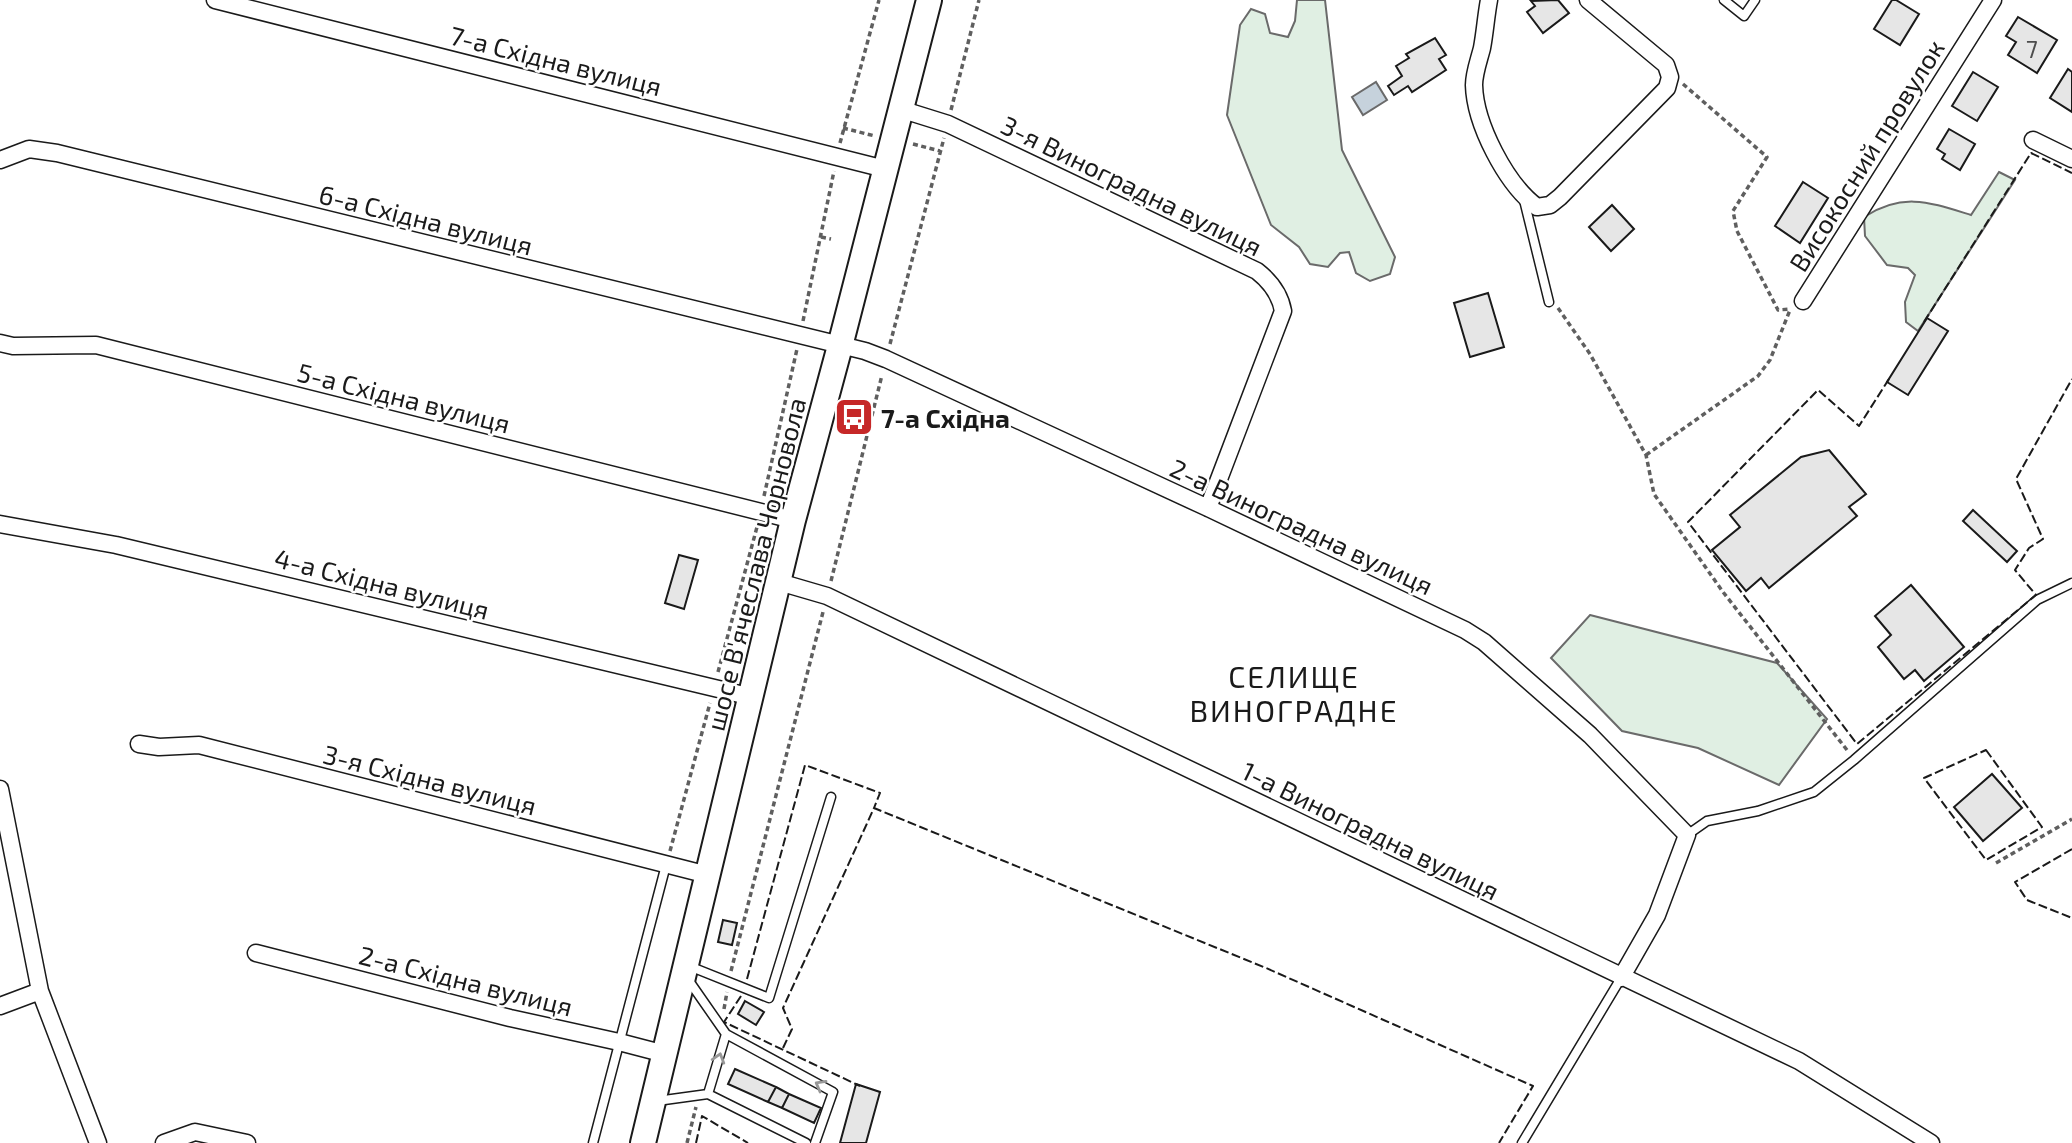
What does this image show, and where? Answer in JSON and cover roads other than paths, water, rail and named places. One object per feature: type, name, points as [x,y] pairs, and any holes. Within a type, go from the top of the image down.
[{"type":"main road","name":"шосе В'ячеслава Чорновола","points":[[643,1143],[793,520],[841,346],[929,0]]},
{"type":"street","name":"7-а Східна вулиця","points":[[215,0],[885,169]]},
{"type":"street","points":[[1489,0],[1474,82],[1475,103],[1491,145],[1523,197],[1537,207],[1550,205],[1667,88],[1670,78],[1666,65],[1588,0]]},
{"type":"street","name":"Високосний провулок","points":[[1797,305],[1993,0]]},
{"type":"street","name":"3-я Виноградна вулиця","points":[[901,109],[947,124],[1257,271],[1268,280],[1281,300],[1283,311],[1208,508]]},
{"type":"street","points":[[2033,140],[2072,159]]},
{"type":"street","name":"6-а Східна вулиця","points":[[0,160],[29,149],[57,153],[841,346]]},
{"type":"street","name":"5-а Східна вулиця","points":[[0,343],[13,346],[96,345],[793,520]]},
{"type":"street","name":"2-а Виноградна вулиця","points":[[841,346],[886,359],[1465,630],[1484,642],[1590,735],[1686,835]]},
{"type":"street","name":"4-а Східна вулиця","points":[[0,524],[116,545],[752,697]]},
{"type":"street","name":"1-а Виноградна вулиця","points":[[779,582],[827,596],[1799,1061],[1931,1143]]},
{"type":"street","name":"3-я Східна вулиця","points":[[139,744],[159,747],[199,746],[708,875]]},
{"type":"street","points":[[0,789],[40,991],[98,1143]]},
{"type":"street","points":[[1621,978],[1657,915],[1686,835]]},
{"type":"street","name":"2-а Східна вулиця","points":[[256,953],[510,1018],[665,1054]]},
{"type":"street","points":[[0,1006],[40,991]]},
{"type":"street","points":[[164,1143],[195,1132],[247,1143]]},
{"type":"lane","points":[[1724,0],[1744,16],[1755,0]]},
{"type":"lane","points":[[1523,197],[1549,299]]},
{"type":"lane","points":[[1686,835],[1707,821],[1758,811],[1814,792],[2037,600],[2072,583]]},
{"type":"lane","points":[[685,969],[769,998],[831,797]]},
{"type":"lane","points":[[593,1143],[666,864]]},
{"type":"lane","points":[[685,969],[726,1034],[833,1092],[815,1143]]},
{"type":"lane","points":[[1522,1143],[1621,978]]},
{"type":"lane","points":[[708,1094],[726,1034]]},
{"type":"lane","points":[[654,1101],[708,1094],[806,1143]]},
{"type":"place","name":"7-а Східна","points":[[854,417]]},
{"type":"district","name":"СЕЛИЩЕ ВИНОГРАДНЕ","points":[[1294,693]]}]
